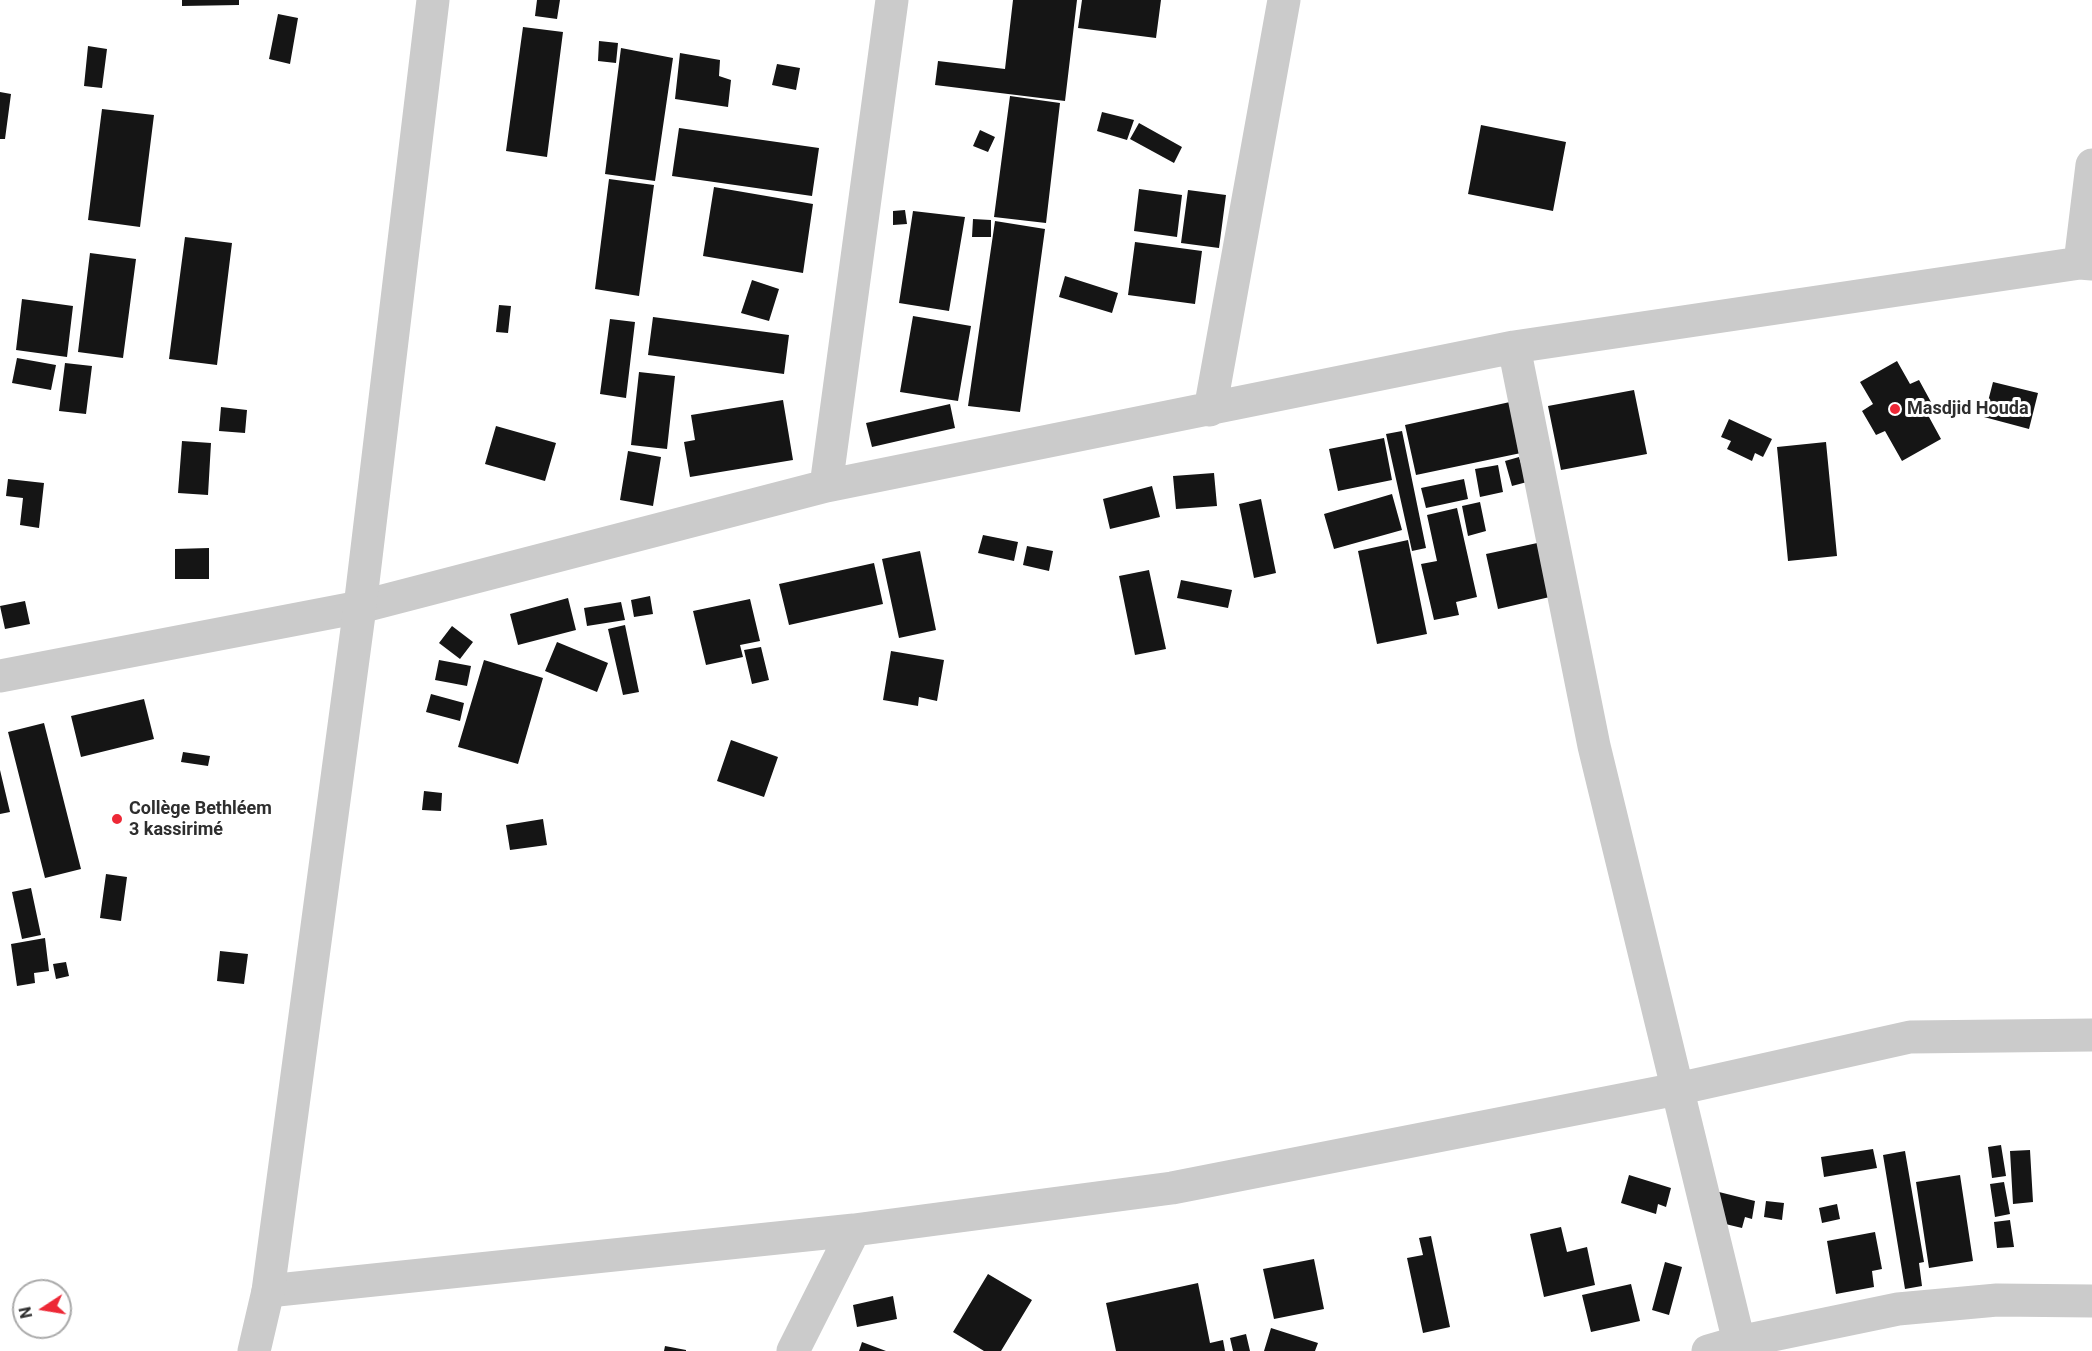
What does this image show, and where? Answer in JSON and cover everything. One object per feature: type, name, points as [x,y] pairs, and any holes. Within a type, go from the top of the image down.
[{"type":"street","points":[[254,1351],[268,1290],[360,607],[433,0]]},
{"type":"street","points":[[826,486],[892,0]]},
{"type":"street","points":[[1210,410],[1284,0]]},
{"type":"street","points":[[0,676],[360,607],[826,486],[1514,347],[2086,264],[2092,165]]},
{"type":"street","points":[[1514,347],[1594,746],[1739,1342]]},
{"type":"street","points":[[268,1290],[854,1230],[1172,1188],[1677,1089],[1910,1037],[2092,1035]]},
{"type":"street","points":[[793,1351],[854,1230]]},
{"type":"street","points":[[1708,1351],[1739,1342],[1898,1309],[1997,1300],[2092,1302]]},
{"type":"building","points":[[182,0],[239,0],[239,5],[182,6]]},
{"type":"building","points":[[537,0],[560,0],[557,19],[535,16]]},
{"type":"building","points":[[1013,0],[1077,0],[1065,101],[935,85],[938,61],[1005,69]]},
{"type":"building","points":[[1082,0],[1161,0],[1156,38],[1078,28]]},
{"type":"building","points":[[278,14],[298,18],[290,64],[269,59]]},
{"type":"building","points":[[523,27],[563,32],[547,157],[506,151]]},
{"type":"building","points":[[599,41],[618,43],[616,63],[598,61]]},
{"type":"building","points":[[88,46],[107,49],[102,88],[84,86]]},
{"type":"building","points":[[621,48],[673,58],[655,181],[605,174]]},
{"type":"building","points":[[680,53],[720,60],[719,76],[731,80],[728,107],[675,99]]},
{"type":"building","points":[[777,64],[800,68],[796,90],[772,85]]},
{"type":"building","points":[[0,92],[11,94],[5,139],[0,139]]},
{"type":"building","points":[[1010,96],[1060,103],[1046,223],[994,217]]},
{"type":"building","points":[[102,109],[154,115],[140,227],[88,220]]},
{"type":"building","points":[[1102,112],[1134,120],[1127,140],[1097,131]]},
{"type":"building","points":[[1139,123],[1182,147],[1174,163],[1130,139]]},
{"type":"building","points":[[1481,125],[1566,142],[1553,211],[1468,194]]},
{"type":"building","points":[[679,128],[819,148],[812,196],[672,176]]},
{"type":"building","points":[[980,130],[995,137],[988,152],[973,146]]},
{"type":"building","points":[[609,179],[654,185],[639,296],[595,289]]},
{"type":"building","points":[[714,187],[813,204],[803,273],[703,256]]},
{"type":"building","points":[[1139,189],[1182,195],[1177,237],[1134,231]]},
{"type":"building","points":[[1188,190],[1226,195],[1219,248],[1181,243]]},
{"type":"building","points":[[905,210],[907,224],[893,225],[893,211]]},
{"type":"building","points":[[913,211],[965,217],[949,311],[899,303]]},
{"type":"building","points":[[973,219],[991,220],[991,237],[972,237]]},
{"type":"building","points":[[995,221],[1045,229],[1020,412],[968,406]]},
{"type":"building","points":[[185,237],[232,243],[217,365],[169,359]]},
{"type":"building","points":[[1135,242],[1202,251],[1195,304],[1128,295]]},
{"type":"building","points":[[90,253],[136,259],[123,358],[78,352]]},
{"type":"building","points":[[1065,276],[1118,293],[1112,313],[1059,297]]},
{"type":"building","points":[[752,280],[779,289],[769,321],[741,313]]},
{"type":"building","points":[[22,299],[73,306],[67,357],[16,350]]},
{"type":"building","points":[[499,305],[511,306],[508,333],[496,332]]},
{"type":"building","points":[[913,316],[971,326],[958,401],[900,392]]},
{"type":"building","points":[[653,317],[789,335],[784,374],[648,355]]},
{"type":"building","points":[[610,319],[635,322],[626,398],[600,394]]},
{"type":"building","points":[[17,358],[56,365],[51,390],[12,383]]},
{"type":"building","name":"Masdjid Houda","points":[[1897,361],[1910,384],[1919,380],[1931,402],[1923,406],[1941,439],[1902,461],[1885,431],[1876,435],[1862,411],[1873,404],[1860,382]]},
{"type":"building","points":[[65,363],[92,366],[86,414],[59,411]]},
{"type":"building","points":[[639,372],[675,376],[667,449],[631,445]]},
{"type":"building","points":[[1993,382],[2038,393],[2029,429],[1984,417]]},
{"type":"building","points":[[1634,390],[1647,454],[1561,470],[1548,406]]},
{"type":"building","points":[[783,400],[793,460],[690,477],[684,442],[695,440],[691,415]]},
{"type":"building","points":[[1510,402],[1521,453],[1416,475],[1405,425]]},
{"type":"building","points":[[950,404],[955,428],[872,447],[866,423]]},
{"type":"building","points":[[221,407],[247,410],[245,433],[219,431]]},
{"type":"building","points":[[1729,419],[1772,439],[1763,457],[1755,453],[1752,461],[1727,449],[1731,441],[1721,437]]},
{"type":"building","points":[[496,426],[556,443],[545,481],[485,464]]},
{"type":"building","points":[[1402,431],[1426,548],[1412,551],[1386,434]]},
{"type":"building","points":[[1384,438],[1392,480],[1338,491],[1329,449]]},
{"type":"building","points":[[182,441],[211,443],[208,495],[178,493]]},
{"type":"building","points":[[1826,442],[1837,556],[1788,561],[1777,447]]},
{"type":"building","points":[[628,451],[661,457],[653,506],[620,500]]},
{"type":"building","points":[[1519,457],[1527,482],[1512,486],[1505,461]]},
{"type":"building","points":[[1498,465],[1503,492],[1480,497],[1475,469]]},
{"type":"building","points":[[1214,473],[1217,506],[1176,509],[1173,476]]},
{"type":"building","points":[[8,479],[44,483],[39,528],[20,525],[23,498],[6,496]]},
{"type":"building","points":[[1464,479],[1468,499],[1426,508],[1421,488]]},
{"type":"building","points":[[1152,486],[1160,517],[1110,529],[1103,499]]},
{"type":"building","points":[[1392,494],[1402,530],[1334,549],[1324,514]]},
{"type":"building","points":[[1261,499],[1276,573],[1254,578],[1239,504]]},
{"type":"building","points":[[1480,502],[1486,531],[1468,536],[1462,506]]},
{"type":"building","points":[[1457,508],[1477,597],[1456,602],[1459,615],[1434,620],[1421,564],[1437,561],[1427,515]]},
{"type":"building","points":[[983,535],[1018,542],[1014,561],[978,553]]},
{"type":"building","points":[[1408,540],[1427,634],[1377,644],[1358,551]]},
{"type":"building","points":[[1542,542],[1554,596],[1498,609],[1486,554]]},
{"type":"building","points":[[1027,546],[1053,551],[1049,571],[1023,565]]},
{"type":"building","points":[[209,548],[209,579],[175,579],[175,549]]},
{"type":"building","points":[[920,551],[936,630],[899,638],[882,559]]},
{"type":"building","points":[[874,563],[883,604],[789,625],[779,584]]},
{"type":"building","points":[[1149,570],[1166,649],[1135,655],[1119,576]]},
{"type":"building","points":[[1181,580],[1232,590],[1228,608],[1177,598]]},
{"type":"building","points":[[650,596],[653,614],[634,617],[631,600]]},
{"type":"building","points":[[568,598],[576,630],[518,645],[510,614]]},
{"type":"building","points":[[750,599],[760,641],[740,645],[743,657],[706,665],[693,611]]},
{"type":"building","points":[[25,601],[30,624],[5,629],[0,606]]},
{"type":"building","points":[[621,602],[625,620],[587,626],[584,608]]},
{"type":"building","points":[[625,625],[639,692],[623,695],[608,629]]},
{"type":"building","points":[[452,626],[473,642],[460,659],[439,643]]},
{"type":"building","points":[[557,642],[608,663],[597,692],[545,671]]},
{"type":"building","points":[[761,647],[769,680],[752,684],[744,650]]},
{"type":"building","points":[[891,651],[944,660],[937,701],[919,697],[918,706],[883,700]]},
{"type":"building","points":[[439,660],[471,666],[467,686],[435,680]]},
{"type":"building","points":[[484,660],[543,678],[518,764],[458,747]]},
{"type":"building","points":[[431,694],[464,703],[460,721],[426,712]]},
{"type":"building","points":[[144,699],[154,739],[81,757],[71,716]]},
{"type":"building","points":[[44,723],[81,869],[45,878],[8,732]]},
{"type":"building","points":[[731,740],[778,757],[764,797],[717,781]]},
{"type":"building","points":[[183,752],[210,756],[208,766],[181,762]]},
{"type":"building","points":[[0,770],[10,812],[0,814]]},
{"type":"building","points":[[424,791],[442,793],[441,811],[422,810]]},
{"type":"building","points":[[543,819],[547,845],[510,850],[506,825]]},
{"type":"building","points":[[106,874],[127,877],[121,921],[100,918]]},
{"type":"building","points":[[31,888],[41,935],[22,939],[12,892]]},
{"type":"building","points":[[45,938],[49,971],[34,973],[35,983],[17,986],[11,944]]},
{"type":"building","points":[[220,951],[248,954],[244,984],[217,981]]},
{"type":"building","points":[[66,962],[69,976],[56,979],[53,964]]},
{"type":"building","points":[[2001,1145],[2006,1176],[1992,1178],[1988,1147]]},
{"type":"building","points":[[1873,1149],[1877,1168],[1824,1177],[1821,1157]]},
{"type":"building","points":[[2030,1150],[2033,1202],[2013,1204],[2010,1151]]},
{"type":"building","points":[[1905,1151],[1924,1262],[1919,1263],[1922,1286],[1905,1289],[1883,1155]]},
{"type":"building","points":[[1629,1175],[1671,1188],[1666,1207],[1658,1204],[1656,1214],[1621,1203]]},
{"type":"building","points":[[1960,1175],[1973,1261],[1929,1268],[1916,1182]]},
{"type":"building","points":[[2004,1182],[2010,1214],[1995,1217],[1990,1184]]},
{"type":"building","points":[[1719,1192],[1755,1201],[1752,1219],[1745,1217],[1742,1228],[1713,1221]]},
{"type":"building","points":[[1766,1201],[1784,1203],[1782,1220],[1764,1217]]},
{"type":"building","points":[[1837,1204],[1840,1219],[1822,1223],[1819,1208]]},
{"type":"building","points":[[2010,1220],[2014,1247],[1997,1248],[1994,1222]]},
{"type":"building","points":[[1561,1227],[1567,1252],[1587,1247],[1595,1285],[1544,1297],[1530,1234]]},
{"type":"building","points":[[1875,1232],[1882,1269],[1872,1271],[1874,1287],[1836,1294],[1827,1241]]},
{"type":"building","points":[[1431,1236],[1450,1327],[1423,1333],[1407,1258],[1423,1255],[1419,1238]]},
{"type":"building","points":[[1314,1259],[1324,1309],[1274,1319],[1263,1269]]},
{"type":"building","points":[[1665,1262],[1682,1267],[1669,1315],[1652,1310]]},
{"type":"building","points":[[988,1274],[1032,1300],[1001,1351],[984,1351],[953,1332]]},
{"type":"building","points":[[1198,1283],[1210,1343],[1223,1340],[1225,1351],[1116,1351],[1106,1303]]},
{"type":"building","points":[[1631,1284],[1640,1321],[1591,1332],[1582,1295]]},
{"type":"building","points":[[893,1296],[897,1319],[857,1327],[853,1305]]},
{"type":"building","points":[[1271,1328],[1318,1343],[1315,1351],[1264,1351]]},
{"type":"building","points":[[1246,1334],[1250,1351],[1233,1351],[1230,1338]]},
{"type":"building","points":[[862,1342],[886,1351],[859,1351]]},
{"type":"building","points":[[665,1346],[686,1350],[686,1351],[664,1351]]},
{"type":"place","name":"Masdjid Houda","points":[[1895,409]]},
{"type":"place","name":"Collège Bethléem 3 kassirimé","points":[[117,819]]}]
